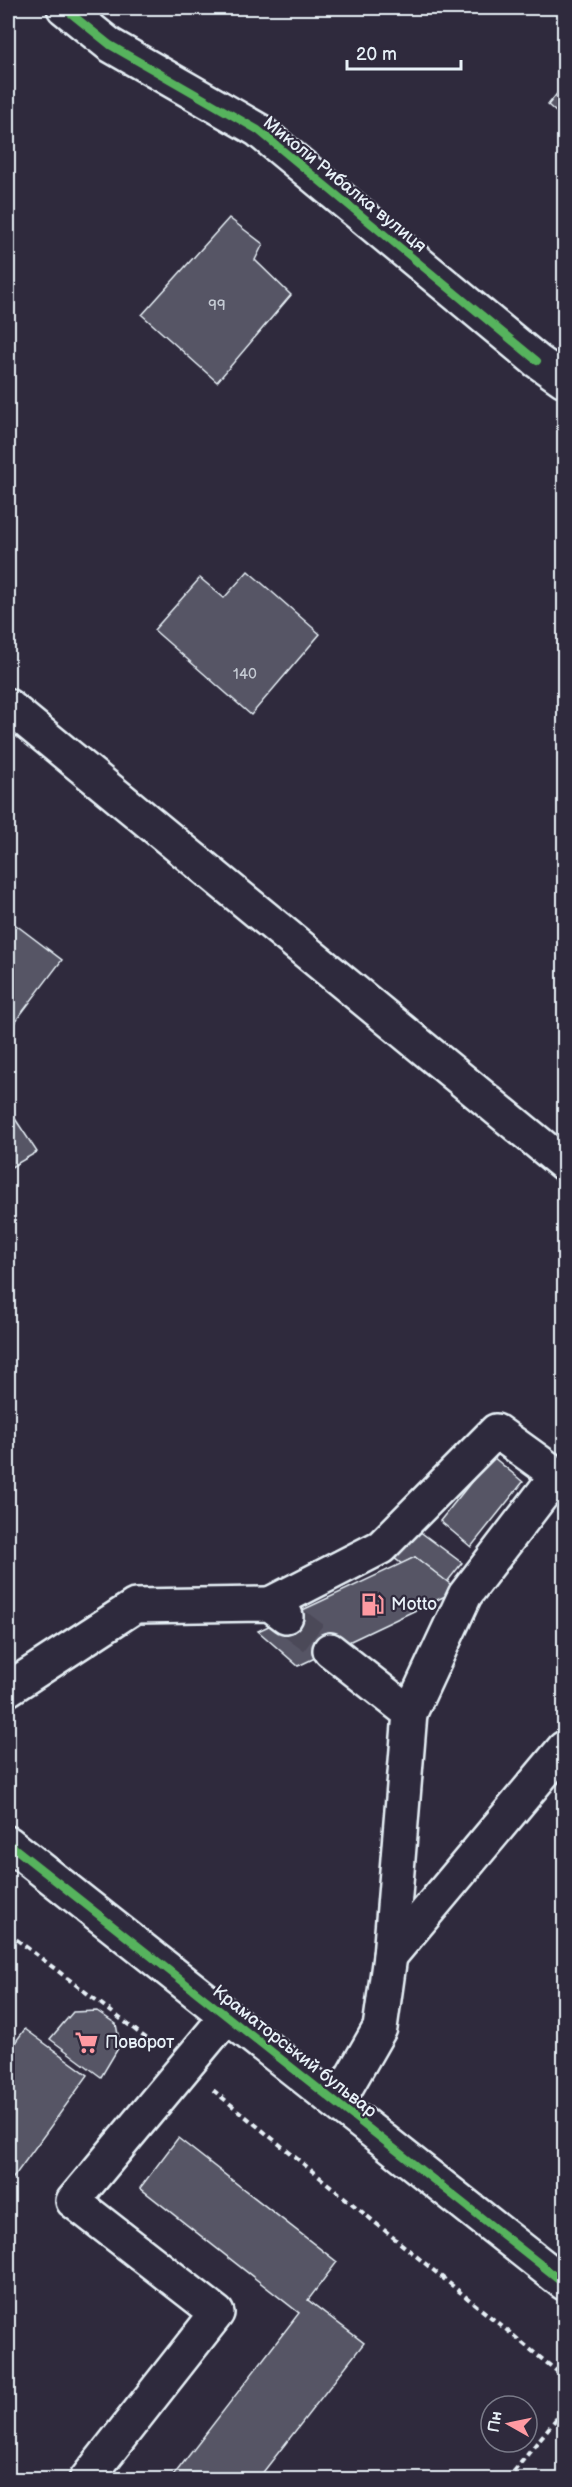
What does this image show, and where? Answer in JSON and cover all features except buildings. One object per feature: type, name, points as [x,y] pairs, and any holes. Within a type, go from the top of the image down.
[{"type":"street","name":"Миколи Рибалка вулиця","points":[[64,8],[110,45],[258,130],[537,361],[564,380]]},
{"type":"street","points":[[8,706],[564,1164]]},
{"type":"street","points":[[8,1689],[135,1606],[279,1611],[381,1546],[496,1431],[558,1475],[465,1595],[410,1713],[390,1956],[380,2028],[337,2103]]},
{"type":"street","points":[[330,1650],[410,1713]]},
{"type":"street","points":[[390,1956],[564,1748]]},
{"type":"street","name":"Краматорський бульвар","points":[[8,1843],[564,2283]]},
{"type":"street","points":[[86,2480],[217,2313],[73,2202],[227,2016]]},
{"type":"path","points":[[8,1933],[185,2067],[564,2377]]},
{"type":"path","points":[[507,2480],[564,2409]]},
{"type":"tunnel","points":[[287,1618],[330,1650]]},
{"type":"cycle path","points":[[64,8],[110,45],[258,130],[537,361]]},
{"type":"cycle path","points":[[8,1843],[564,2283]]},
{"type":"place","name":"Motto","points":[[373,1604]]},
{"type":"place","name":"Поворот","points":[[87,2042]]}]
